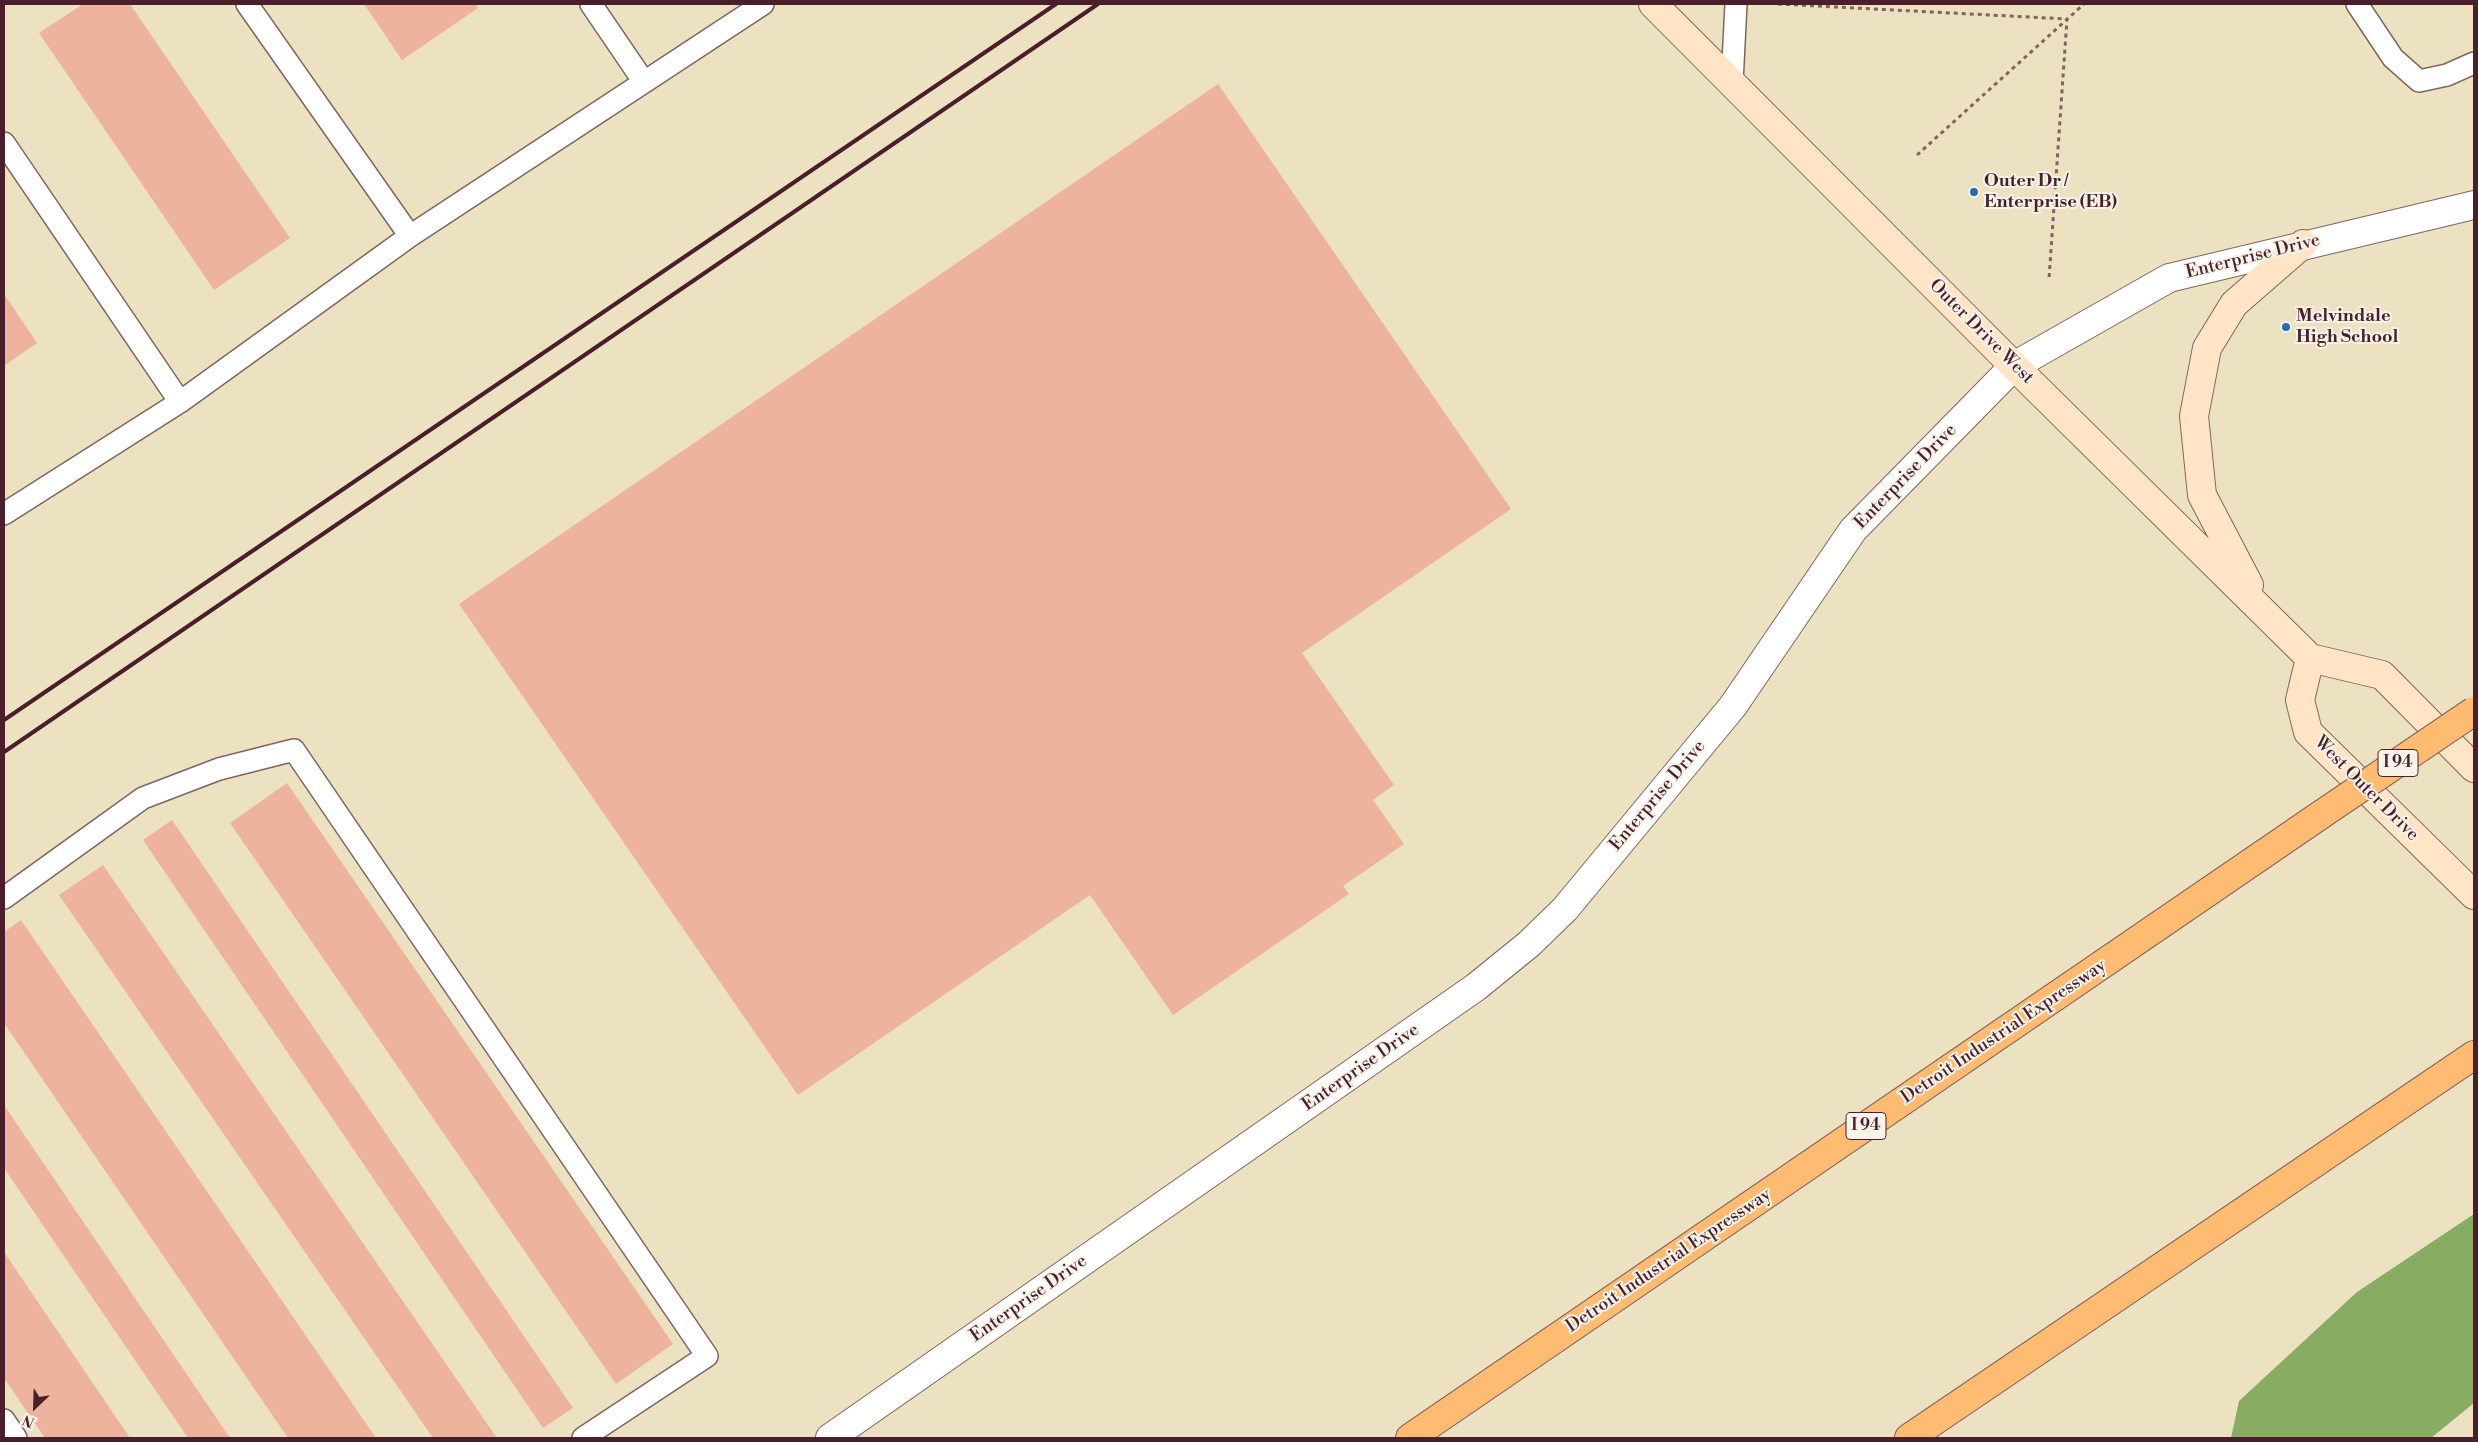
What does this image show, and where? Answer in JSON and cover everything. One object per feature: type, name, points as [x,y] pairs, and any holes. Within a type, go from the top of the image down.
[{"type":"highway","name":"Detroit Industrial Expressway","points":[[1410,1438],[2474,711]]},
{"type":"highway","points":[[1909,1438],[2474,1055]]},
{"type":"main road","name":"Outer Drive West","points":[[1653,4],[2014,366],[2310,658]]},
{"type":"main road","points":[[2288,636],[2244,579],[2202,495],[2194,416],[2207,348],[2234,304],[2303,244]]},
{"type":"main road","points":[[2310,658],[2382,675],[2474,768]]},
{"type":"main road","name":"West Outer Drive","points":[[2310,658],[2300,700],[2308,732],[2474,895]]},
{"type":"street","name":"Enterprise Drive","points":[[830,1438],[1476,987],[1529,944],[1564,909],[1733,706],[1853,530],[2014,366],[2169,278],[2303,244],[2474,205]]},
{"type":"lane","points":[[247,4],[410,236]]},
{"type":"lane","points":[[591,4],[644,82]]},
{"type":"lane","points":[[4,514],[180,402],[410,236],[763,4]]},
{"type":"lane","points":[[1732,83],[1736,4]]},
{"type":"lane","points":[[2357,4],[2393,58],[2419,81],[2447,75],[2474,63]]},
{"type":"lane","points":[[4,142],[180,402]]},
{"type":"lane","points":[[4,898],[143,798],[219,769],[294,750],[707,1356],[584,1438]]},
{"type":"lane","points":[[4,1420],[16,1438]]},
{"type":"path","points":[[1778,4],[2067,18]]},
{"type":"path","points":[[1917,155],[2084,4]]},
{"type":"path","points":[[2049,280],[2067,18]]},
{"type":"green space","points":[[2474,1214],[2474,1403],[2431,1438],[2231,1438],[2239,1401],[2357,1292]]},
{"type":"building","points":[[83,4],[130,4],[290,238],[214,290],[39,33]]},
{"type":"building","points":[[364,4],[475,4],[478,8],[402,60]]},
{"type":"building","points":[[1218,84],[1511,509],[1302,653],[1394,785],[1373,800],[1404,844],[1343,886],[1349,894],[1173,1015],[1090,895],[798,1095],[459,604]]},
{"type":"building","points":[[4,294],[37,343],[4,366]]},
{"type":"building","points":[[287,783],[673,1344],[616,1384],[230,823]]},
{"type":"building","points":[[172,820],[573,1408],[543,1428],[143,840]]},
{"type":"building","points":[[103,865],[497,1438],[433,1438],[59,895]]},
{"type":"building","points":[[21,920],[376,1438],[288,1438],[4,1023],[4,932]]},
{"type":"building","points":[[4,1105],[230,1438],[188,1438],[4,1168]]},
{"type":"building","points":[[4,1252],[130,1438],[45,1438],[4,1378]]},
{"type":"railway","points":[[4,720],[1056,4]]},
{"type":"railway","points":[[4,752],[1098,4]]},
{"type":"place","name":"Outer Dr / Enterprise (EB)","points":[[1974,192]]},
{"type":"place","name":"Melvindale High School","points":[[2286,327]]}]
